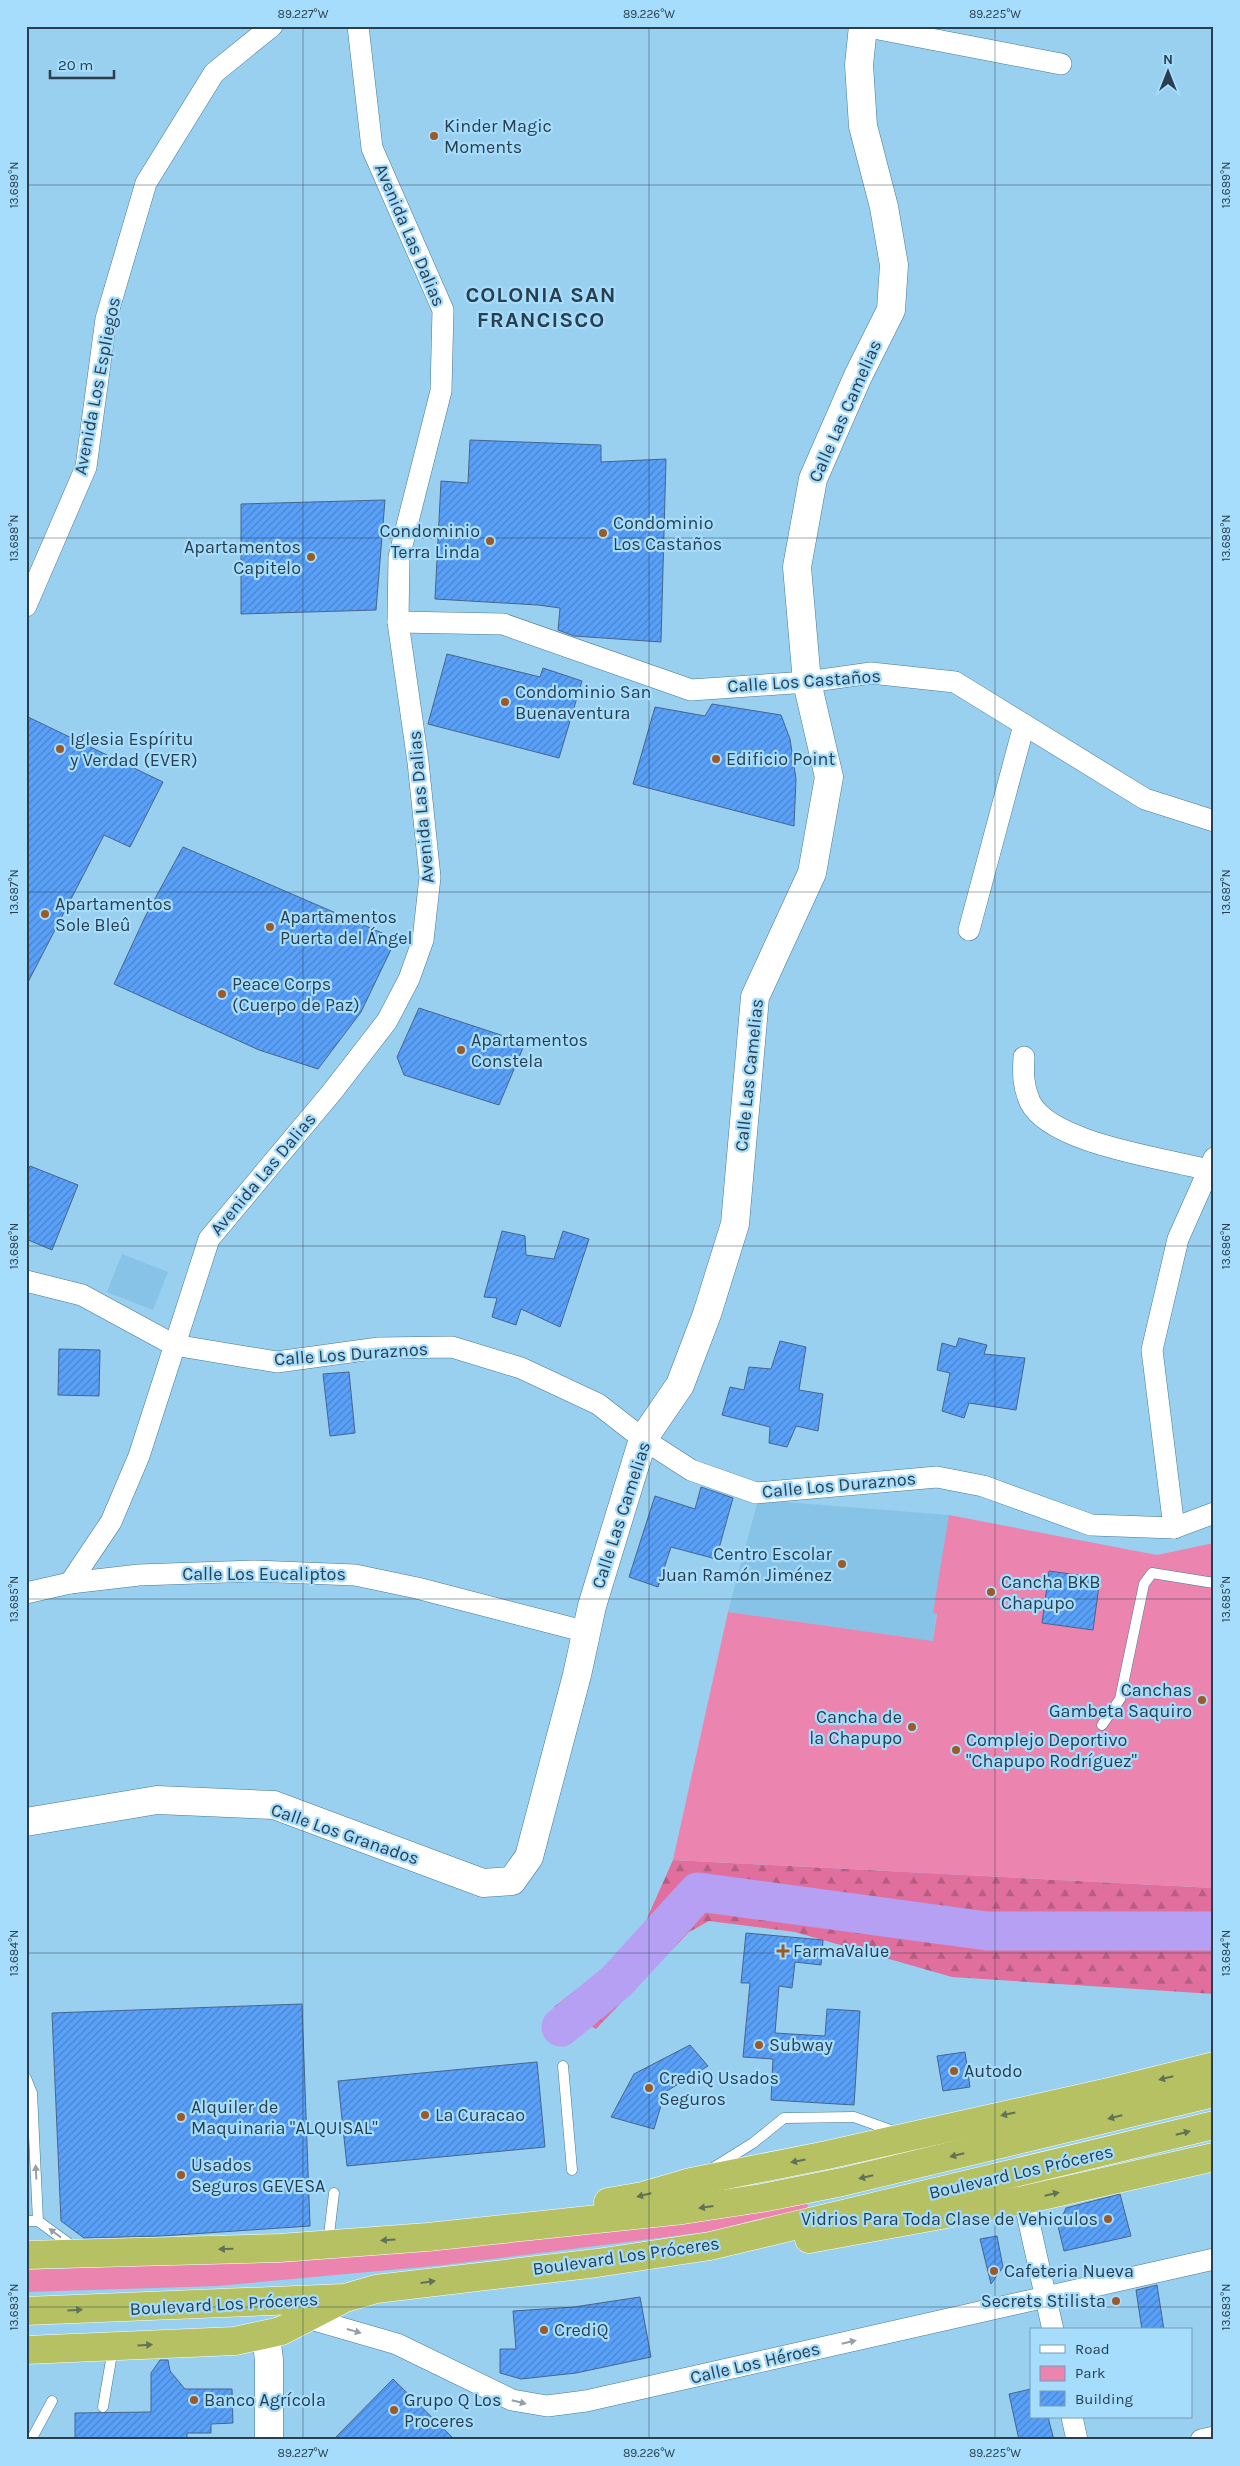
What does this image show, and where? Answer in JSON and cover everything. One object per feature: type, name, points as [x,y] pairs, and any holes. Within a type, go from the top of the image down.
[{"type":"highway","points":[[428,2237],[644,2196],[691,2182],[828,2155],[1109,2092],[1214,2066]]},
{"type":"highway","name":"Boulevard Los Próceres","points":[[26,2255],[280,2248],[428,2237],[570,2224],[745,2201],[914,2166],[1214,2093]]},
{"type":"highway","name":"Boulevard Los Próceres","points":[[26,2311],[345,2298],[376,2289],[597,2263],[710,2246],[1214,2125]]},
{"type":"highway","points":[[906,2136],[914,2166]]},
{"type":"highway","points":[[710,2246],[792,2241],[1024,2200],[1214,2157]]},
{"type":"highway","points":[[26,2350],[235,2340],[266,2336],[307,2318],[345,2298]]},
{"type":"street","name":"Avenida Los Espliegos","points":[[26,606],[86,467],[106,319],[146,183],[214,73],[272,26]]},
{"type":"street","name":"Avenida Las Dalias","points":[[70,1583],[111,1522],[139,1456],[209,1239],[332,1092],[387,1022],[409,979],[423,940],[430,877],[418,762],[398,622],[399,557],[441,391],[443,310],[372,148],[358,26]]},
{"type":"street","points":[[863,26],[1061,64]]},
{"type":"street","name":"Calle Las Camelias","points":[[512,1881],[529,1857],[578,1675],[592,1606],[644,1439],[680,1385],[708,1314],[736,1224],[755,997],[812,873],[829,777],[807,682],[797,567],[813,479],[858,376],[891,310],[894,265],[884,207],[863,126],[859,65],[863,26]]},
{"type":"street","name":"Calle Los Castaños","points":[[398,622],[503,624],[690,690],[807,682],[871,673],[955,682],[1145,799],[1214,821]]},
{"type":"street","points":[[969,930],[1024,725]]},
{"type":"street","points":[[1024,1057],[1022,1080],[1031,1104],[1049,1122],[1103,1147],[1211,1164],[1178,1239],[1152,1350],[1174,1528]]},
{"type":"street","name":"Calle Los Duraznos","points":[[26,1281],[82,1295],[174,1345],[277,1362],[379,1348],[452,1347],[521,1368],[598,1404],[644,1439],[691,1470],[756,1493],[937,1477],[983,1486],[1091,1525],[1174,1528],[1214,1513]]},
{"type":"street","points":[[95,1546],[116,1577]]},
{"type":"street","name":"Calle Los Eucaliptos","points":[[26,1593],[70,1583],[116,1577],[254,1571],[355,1575],[417,1588],[587,1632]]},
{"type":"street","name":"Calle Los Granados","points":[[26,1822],[157,1800],[274,1806],[483,1883],[512,1881]]},
{"type":"street","points":[[1024,2200],[1053,2328]]},
{"type":"street","name":"Calle Los Héroes","points":[[307,2318],[397,2344],[512,2400],[547,2406],[586,2401],[1214,2259]]},
{"type":"street","points":[[266,2336],[269,2360],[269,2440]]},
{"type":"street","points":[[1072,2418],[1077,2440]]},
{"type":"street","points":[[1201,2440],[1214,2437]]},
{"type":"lane","points":[[1102,1725],[1120,1699],[1144,1584],[1152,1573],[1214,1583]]},
{"type":"lane","points":[[563,2066],[572,2170]]},
{"type":"lane","points":[[26,2078],[32,2093],[38,2221]]},
{"type":"lane","points":[[691,2182],[753,2143],[784,2118],[854,2117],[906,2136]]},
{"type":"lane","points":[[328,2243],[334,2193]]},
{"type":"lane","points":[[26,2221],[38,2221],[82,2253]]},
{"type":"lane","points":[[103,2407],[113,2347]]},
{"type":"lane","points":[[31,2440],[52,2401]]},
{"type":"shaded area","points":[[122,1254],[168,1272],[153,1310],[107,1292]]},
{"type":"shaded area","name":"Centro Escolar Juan Ramón Jiménez","points":[[758,1500],[949,1515],[933,1641],[728,1612]]},
{"type":"green space","name":"Complejo Deportivo \"Chapupo Rodríguez\"","points":[[949,1515],[1157,1555],[1214,1543],[1214,1888],[673,1860],[728,1612],[933,1641],[937,1614],[933,1613]]},
{"type":"green space","points":[[673,1860],[1214,1888],[1214,1994],[952,1977],[795,1932],[709,1921],[689,1932],[596,2029],[554,2007],[636,1943]]},
{"type":"green space","points":[[806,2203],[808,2206],[806,2210],[759,2222],[706,2232],[444,2265],[217,2286],[26,2292],[26,2270],[179,2264]]},
{"type":"building","points":[[470,440],[601,445],[601,462],[666,459],[661,642],[574,636],[558,630],[560,608],[435,599],[441,481],[468,483]]},
{"type":"building","name":"Apartamentos Capitelo","points":[[385,500],[376,610],[241,614],[241,504]]},
{"type":"building","name":"Condominio San Buenaventura","points":[[447,654],[540,677],[543,668],[582,681],[559,758],[428,724]]},
{"type":"building","name":"Edificio Point","points":[[712,704],[781,715],[790,739],[796,779],[794,826],[633,784],[655,707],[705,716]]},
{"type":"building","points":[[26,716],[163,782],[130,847],[104,835],[26,986]]},
{"type":"building","points":[[183,847],[396,939],[361,1012],[318,1069],[259,1050],[114,984],[145,917]]},
{"type":"building","name":"Apartamentos Constela","points":[[419,1008],[525,1043],[499,1105],[404,1075],[397,1057]]},
{"type":"building","points":[[30,1166],[78,1185],[52,1250],[26,1239],[26,1176]]},
{"type":"building","points":[[502,1231],[525,1236],[526,1255],[554,1259],[563,1231],[589,1239],[560,1327],[521,1309],[516,1325],[492,1317],[497,1298],[484,1297]]},
{"type":"building","points":[[959,1338],[987,1345],[984,1354],[1025,1358],[1016,1410],[969,1403],[964,1418],[942,1411],[950,1373],[937,1370],[942,1343],[956,1347]]},
{"type":"building","points":[[780,1341],[806,1347],[799,1390],[823,1394],[818,1431],[796,1426],[787,1447],[769,1443],[770,1427],[722,1415],[730,1387],[744,1390],[749,1367],[771,1369]]},
{"type":"building","points":[[59,1349],[100,1350],[99,1396],[58,1395]]},
{"type":"building","points":[[349,1372],[355,1433],[330,1436],[323,1374]]},
{"type":"building","points":[[701,1487],[733,1498],[716,1559],[671,1547],[658,1587],[629,1577],[655,1496],[695,1509]]},
{"type":"building","points":[[1049,1571],[1100,1578],[1093,1630],[1042,1623]]},
{"type":"building","points":[[746,1933],[823,1940],[821,1965],[795,1962],[792,1988],[779,1986],[775,2033],[825,2036],[827,2009],[860,2011],[854,2105],[771,2100],[773,2059],[743,2057],[750,1983],[741,1983]]},
{"type":"building","name":"Alquiler de Maquinaria \"ALQUISAL\"","points":[[302,2004],[310,2226],[161,2236],[84,2238],[61,2221],[52,2013]]},
{"type":"building","name":"CrediQ Usados Seguros","points":[[690,2045],[708,2066],[665,2092],[654,2129],[611,2117],[634,2074]]},
{"type":"building","name":"Autodo","points":[[965,2052],[970,2087],[943,2091],[937,2056]]},
{"type":"building","points":[[537,2062],[545,2147],[347,2166],[338,2081]]},
{"type":"building","points":[[1120,2194],[1131,2236],[1064,2251],[1058,2226],[1066,2208]]},
{"type":"building","points":[[997,2236],[1003,2267],[991,2284],[980,2239]]},
{"type":"building","points":[[1157,2285],[1164,2328],[1142,2328],[1136,2290]]},
{"type":"building","points":[[640,2297],[651,2357],[576,2373],[521,2379],[500,2373],[500,2349],[516,2349],[513,2311],[574,2307]]},
{"type":"building","name":"Banco Agrícola","points":[[160,2360],[168,2360],[170,2371],[185,2389],[232,2389],[233,2423],[211,2424],[211,2433],[187,2433],[187,2440],[75,2440],[75,2413],[151,2412],[151,2373]]},
{"type":"building","name":"Grupo Q Los Proceres","points":[[393,2379],[455,2440],[333,2440]]},
{"type":"building","points":[[1030,2389],[1030,2418],[1048,2418],[1054,2440],[1019,2440],[1009,2394]]},
{"type":"waterway","points":[[561,2027],[617,1981],[698,1892],[987,1931],[1214,1931]]},
{"type":"place","name":"Kinder Magic Moments","points":[[434,136]]},
{"type":"place","name":"Condominio Los Castaños","points":[[603,533]]},
{"type":"place","name":"Condominio Terra Linda","points":[[490,541]]},
{"type":"place","name":"Apartamentos Capitelo","points":[[311,557]]},
{"type":"place","name":"Condominio San Buenaventura","points":[[505,702]]},
{"type":"place","name":"Iglesia Espíritu y Verdad (EVER)","points":[[60,749]]},
{"type":"place","name":"Edificio Point","points":[[716,759]]},
{"type":"place","name":"Apartamentos Sole Bleû","points":[[45,914]]},
{"type":"place","name":"Apartamentos Puerta del Ángel","points":[[270,927]]},
{"type":"place","name":"Peace Corps (Cuerpo de Paz)","points":[[222,994]]},
{"type":"place","name":"Apartamentos Constela","points":[[461,1050]]},
{"type":"place","name":"Centro Escolar Juan Ramón Jiménez","points":[[842,1564]]},
{"type":"place","name":"Cancha BKB Chapupo","points":[[991,1592]]},
{"type":"place","name":"Canchas Gambeta Saquiro","points":[[1202,1700]]},
{"type":"place","name":"Cancha de la Chapupo","points":[[912,1727]]},
{"type":"place","name":"Complejo Deportivo \"Chapupo Rodríguez\"","points":[[956,1750]]},
{"type":"place","name":"FarmaValue","points":[[783,1951]]},
{"type":"place","name":"Subway","points":[[759,2045]]},
{"type":"place","name":"Autodo","points":[[954,2071]]},
{"type":"place","name":"CrediQ Usados Seguros","points":[[649,2088]]},
{"type":"place","name":"La Curacao","points":[[425,2115]]},
{"type":"place","name":"Alquiler de Maquinaria \"ALQUISAL\"","points":[[181,2117]]},
{"type":"place","name":"Usados Seguros GEVESA","points":[[181,2175]]},
{"type":"place","name":"Vidrios Para Toda Clase de Vehiculos","points":[[1108,2219]]},
{"type":"place","name":"Cafeteria Nueva","points":[[994,2271]]},
{"type":"place","name":"Secrets Stilista","points":[[1116,2301]]},
{"type":"place","name":"CrediQ","points":[[544,2330]]},
{"type":"place","name":"Banco Agrícola","points":[[194,2400]]},
{"type":"place","name":"Grupo Q Los Proceres","points":[[394,2410]]},
{"type":"district","name":"COLONIA SAN FRANCISCO","points":[[541,308]]}]
